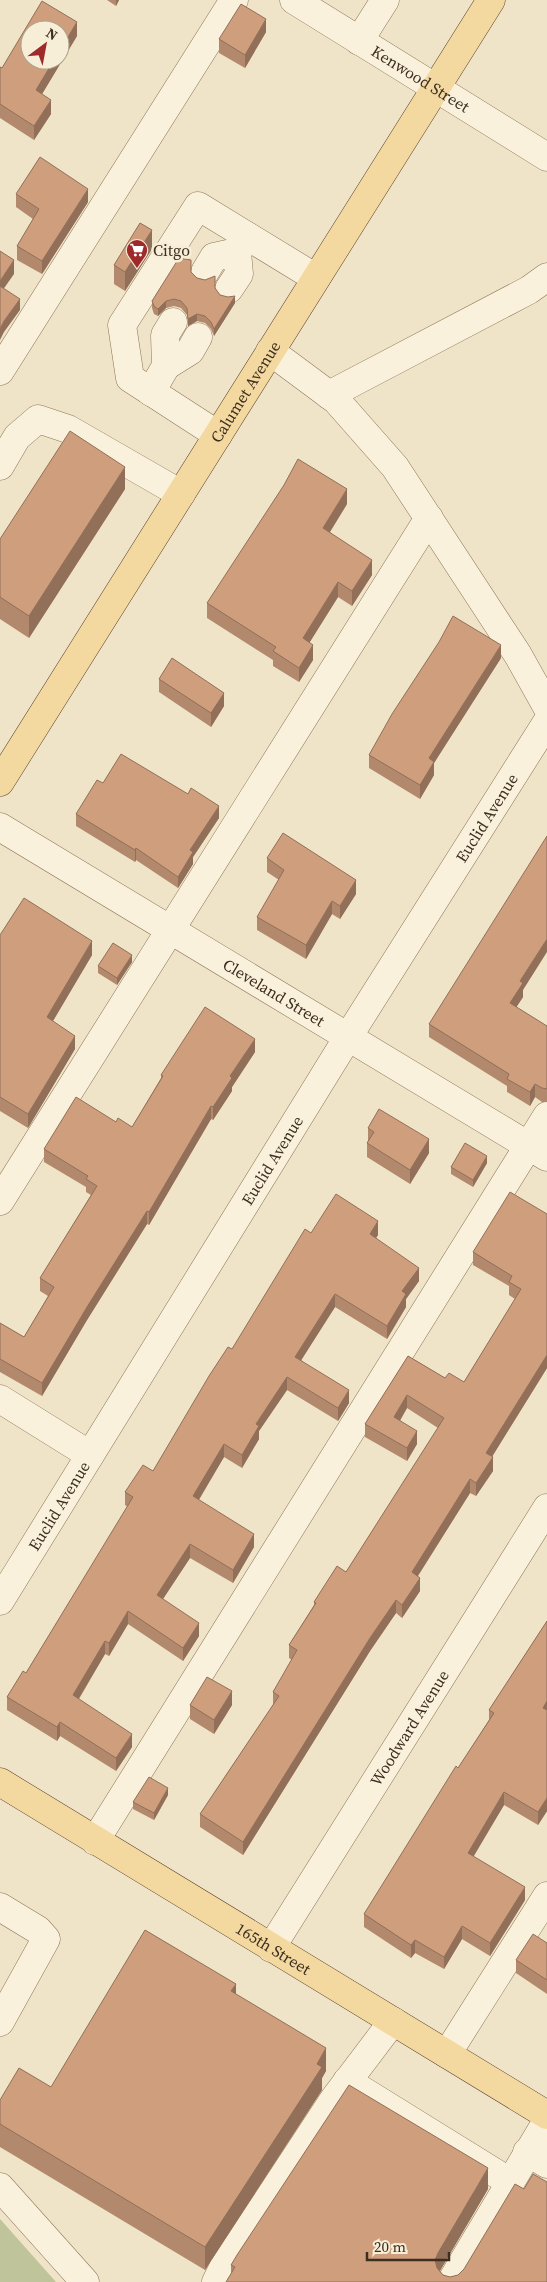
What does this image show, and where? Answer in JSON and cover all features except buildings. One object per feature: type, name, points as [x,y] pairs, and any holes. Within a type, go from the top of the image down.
[{"type":"main road","name":"Calumet Avenue","points":[[0,782],[491,0]]},
{"type":"main road","name":"165th Street","points":[[0,1782],[547,2115]]},
{"type":"street","points":[[0,371],[234,0]]},
{"type":"street","name":"Kenwood Street","points":[[294,0],[547,157]]},
{"type":"street","points":[[359,41],[385,0]]},
{"type":"street","points":[[218,435],[130,378],[122,325],[198,206],[242,244],[316,278]]},
{"type":"street","points":[[205,272],[214,257],[242,244]]},
{"type":"street","points":[[229,289],[239,274],[242,244]]},
{"type":"street","points":[[329,395],[529,290],[547,277]]},
{"type":"street","points":[[166,366],[165,334],[173,322]]},
{"type":"street","points":[[151,392],[166,366],[190,351],[198,337]]},
{"type":"street","points":[[270,351],[336,400],[395,467],[518,655],[542,698]]},
{"type":"street","points":[[0,466],[17,437],[38,420],[68,429],[181,494]]},
{"type":"street","points":[[0,1201],[429,518]]},
{"type":"street","points":[[542,698],[547,663]]},
{"type":"street","name":"Euclid Avenue","points":[[0,1601],[348,1037],[547,722]]},
{"type":"street","name":"Cleveland Street","points":[[0,827],[538,1152]]},
{"type":"street","points":[[95,1841],[538,1152],[547,1116]]},
{"type":"street","points":[[0,1399],[90,1455]]},
{"type":"street","name":"Woodward Avenue","points":[[271,1948],[547,1508]]},
{"type":"street","points":[[447,2054],[547,1896]]},
{"type":"street","points":[[0,1907],[38,1930],[46,1939],[0,2022]]},
{"type":"street","points":[[216,2282],[223,2268],[347,2081],[393,2021]]},
{"type":"street","points":[[347,2081],[510,2182]]},
{"type":"street","points":[[451,2282],[510,2182],[537,2158],[547,2121]]},
{"type":"street","points":[[0,2187],[85,2282]]},
{"type":"green space","points":[[0,2219],[56,2282],[0,2282]]},
{"type":"place","name":"Citgo","points":[[137,269]]}]
